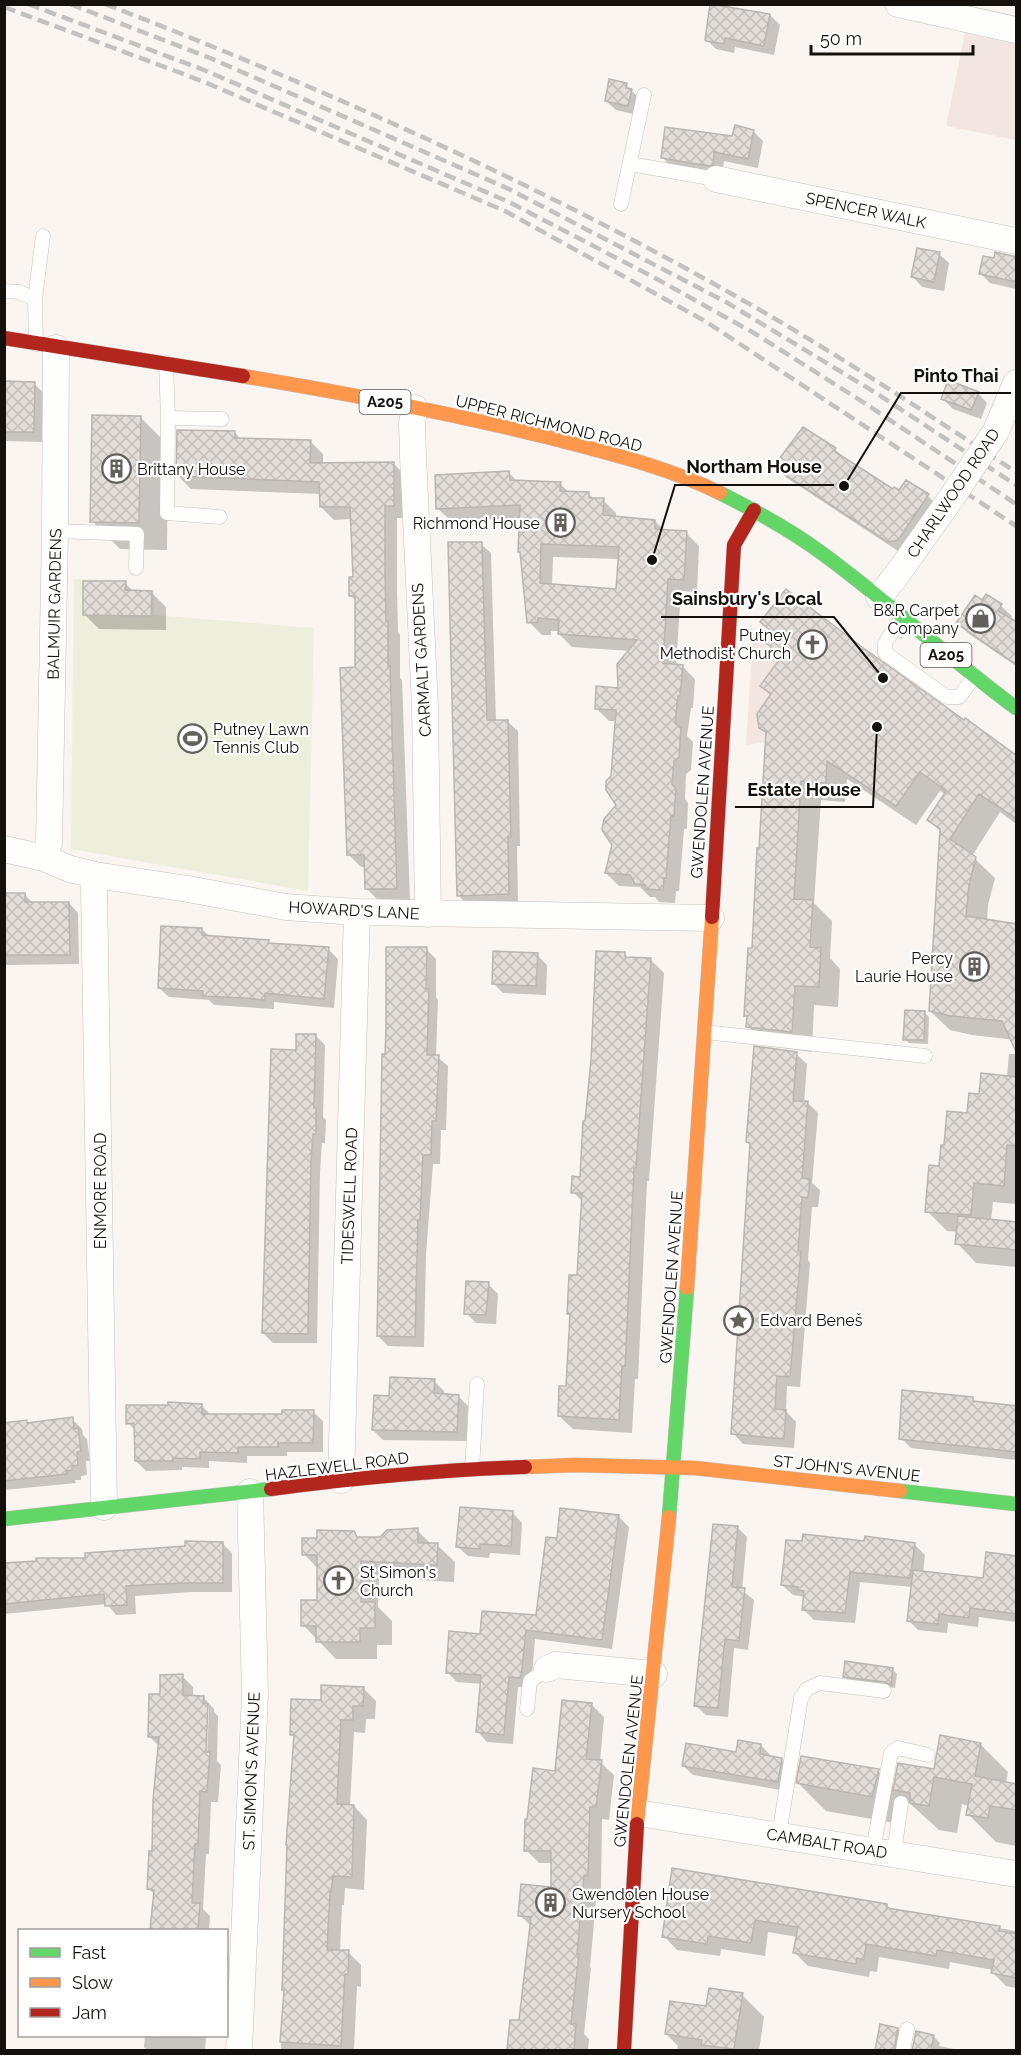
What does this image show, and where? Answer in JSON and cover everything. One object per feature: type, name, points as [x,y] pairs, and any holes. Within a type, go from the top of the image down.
[{"type":"main road","name":"UPPER RICHMOND ROAD","points":[[4,338],[325,390],[415,408],[521,430],[634,461],[694,481],[754,510],[814,547],[879,597],[974,677],[1017,708]]},
{"type":"main road","name":"GWENDOLEN AVENUE","points":[[624,2050],[638,1813],[674,1467],[705,1032],[735,545],[754,510]]},
{"type":"main road","name":"HAZLEWELL ROAD","points":[[4,1519],[341,1480],[472,1469],[576,1465],[674,1467]]},
{"type":"main road","name":"ST JOHN'S AVENUE","points":[[674,1467],[1017,1504]]},
{"type":"street","points":[[898,4],[1017,30]]},
{"type":"street","name":"SPENCER WALK","points":[[716,179],[1017,241]]},
{"type":"street","name":"BALMUIR GARDENS","points":[[44,858],[50,843],[55,531],[46,346]]},
{"type":"street","name":"CHARLWOOD ROAD","points":[[879,597],[952,497],[996,431],[1015,393]]},
{"type":"street","name":"CARMALT GARDENS","points":[[415,408],[412,423],[412,446],[424,707],[428,914]]},
{"type":"street","name":"HOWARD'S LANE","points":[[4,849],[44,858],[70,869],[95,875],[286,907],[428,914],[711,918]]},
{"type":"street","name":"ENMORE ROAD","points":[[95,875],[104,1507]]},
{"type":"street","name":"TIDESWELL ROAD","points":[[341,1480],[357,912]]},
{"type":"street","name":"ST. SIMON'S AVENUE","points":[[239,2050],[255,1694],[250,1492]]},
{"type":"street","points":[[547,1669],[556,1665],[654,1674]]},
{"type":"street","name":"CAMBALT ROAD","points":[[638,1813],[1017,1874]]},
{"type":"lane","points":[[621,204],[644,95]]},
{"type":"lane","points":[[630,164],[716,179]]},
{"type":"lane","points":[[43,236],[35,299],[46,346]]},
{"type":"lane","points":[[4,291],[19,292],[35,299]]},
{"type":"lane","points":[[166,363],[167,513],[220,517]]},
{"type":"lane","points":[[168,417],[222,419]]},
{"type":"lane","points":[[55,531],[137,534],[136,568]]},
{"type":"lane","points":[[902,617],[885,643],[885,653],[947,697],[959,697],[974,677]]},
{"type":"lane","points":[[705,1032],[925,1056]]},
{"type":"lane","points":[[472,1469],[477,1384]]},
{"type":"lane","points":[[527,1709],[530,1681],[547,1669]]},
{"type":"lane","points":[[779,1835],[801,1698],[807,1689],[820,1683],[884,1691]]},
{"type":"lane","points":[[884,1851],[891,1753],[898,1748],[928,1755]]},
{"type":"lane","points":[[884,1851],[901,1803]]},
{"type":"lane","points":[[903,2050],[907,2030]]},
{"type":"shaded area","points":[[965,33],[1016,44],[1016,140],[946,126]]},
{"type":"shaded area","points":[[753,636],[828,692],[793,738],[746,745]]},
{"type":"green space","name":"Putney Lawn Tennis Club","points":[[74,579],[127,580],[127,589],[154,590],[154,615],[314,628],[308,891],[71,849]]},
{"type":"building","points":[[710,4],[770,14],[764,46],[725,38],[724,44],[706,41]]},
{"type":"building","points":[[609,79],[627,83],[626,88],[632,89],[628,106],[605,101]]},
{"type":"building","points":[[735,125],[754,130],[748,159],[714,152],[713,165],[709,166],[661,158],[665,127],[732,136]]},
{"type":"building","points":[[917,248],[940,252],[934,282],[911,277]]},
{"type":"building","points":[[995,252],[1017,257],[1017,282],[979,274],[983,256],[994,258]]},
{"type":"building","points":[[948,380],[979,392],[971,410],[941,399]]},
{"type":"building","points":[[4,381],[35,382],[34,432],[4,432]]},
{"type":"building","name":"Brittany House","points":[[92,415],[141,416],[139,523],[90,522]]},
{"type":"building","points":[[803,427],[836,448],[834,451],[893,489],[894,487],[899,490],[906,480],[929,494],[898,540],[888,542],[773,467]]},
{"type":"building","points":[[177,430],[235,431],[235,438],[311,440],[310,463],[394,462],[394,506],[385,506],[385,577],[397,889],[365,889],[364,855],[347,855],[340,668],[355,667],[355,596],[349,596],[349,577],[353,577],[350,507],[320,507],[319,482],[176,476]]},
{"type":"building","points":[[509,471],[510,480],[561,482],[560,491],[589,492],[589,498],[604,498],[603,515],[655,520],[655,529],[687,531],[684,580],[668,579],[663,663],[683,665],[675,723],[681,728],[679,757],[674,761],[672,784],[676,789],[674,816],[671,816],[663,890],[645,889],[645,885],[635,884],[630,875],[605,873],[612,845],[602,830],[604,819],[616,805],[606,790],[606,781],[611,776],[616,710],[595,709],[596,686],[618,688],[617,664],[637,640],[558,634],[559,620],[538,618],[538,622],[527,623],[520,552],[518,552],[520,505],[436,509],[435,475]],"holes":[[[541,544],[619,547],[616,589],[540,583]]]},
{"type":"building","points":[[448,542],[482,542],[487,720],[508,720],[511,837],[508,837],[509,894],[457,896]]},
{"type":"building","points":[[83,581],[126,581],[125,590],[152,591],[151,616],[83,615]]},
{"type":"building","points":[[786,589],[862,647],[1017,756],[1017,819],[979,794],[950,839],[976,857],[969,885],[966,916],[1017,924],[1017,1054],[1002,1021],[951,1016],[929,1011],[940,829],[927,820],[946,791],[920,772],[896,806],[827,761],[826,783],[801,781],[794,899],[813,900],[810,947],[821,948],[819,987],[795,986],[792,1032],[746,1027],[747,1016],[744,1016],[748,948],[752,948],[766,732],[759,728],[757,714],[771,694],[760,686],[782,656],[762,640],[770,630],[760,622]]},
{"type":"building","points":[[986,594],[1002,604],[998,611],[1017,622],[1017,665],[956,623],[975,595],[982,600]]},
{"type":"building","points":[[4,893],[25,893],[25,902],[69,902],[70,955],[4,955]]},
{"type":"building","points":[[161,926],[202,928],[202,935],[329,947],[324,999],[265,993],[265,1000],[203,996],[203,991],[158,988]]},
{"type":"building","points":[[386,947],[427,947],[426,989],[429,989],[427,1055],[439,1055],[436,1121],[432,1121],[431,1155],[423,1155],[420,1220],[418,1220],[415,1337],[377,1336],[382,1054],[385,1054],[386,1028]]},
{"type":"building","points":[[493,951],[538,953],[536,986],[492,984]]},
{"type":"building","points":[[596,951],[625,952],[625,957],[651,958],[636,1168],[634,1168],[625,1366],[622,1366],[619,1420],[558,1416],[559,1386],[566,1386],[570,1314],[567,1314],[569,1275],[577,1275],[582,1193],[571,1193],[572,1176],[580,1177],[583,1121],[585,1121],[591,1060]]},
{"type":"building","points":[[905,1010],[925,1011],[924,1040],[903,1040]]},
{"type":"building","points":[[296,1034],[316,1034],[314,1108],[316,1108],[316,1134],[313,1134],[311,1162],[308,1334],[262,1333],[271,1049],[296,1050]]},
{"type":"building","points":[[754,1046],[797,1052],[793,1101],[808,1101],[802,1178],[810,1179],[808,1198],[802,1197],[798,1251],[801,1251],[790,1377],[777,1376],[775,1409],[786,1410],[784,1439],[731,1434],[750,1143],[746,1142]]},
{"type":"building","points":[[981,1073],[1017,1077],[1017,1146],[1007,1145],[1004,1186],[974,1183],[971,1215],[925,1212],[929,1165],[939,1166],[941,1145],[944,1145],[947,1111],[967,1113],[969,1093],[979,1094]]},
{"type":"building","points":[[958,1216],[1017,1222],[1017,1250],[955,1244]]},
{"type":"building","points":[[466,1281],[489,1282],[486,1315],[464,1314]]},
{"type":"building","points":[[390,1377],[435,1379],[434,1393],[459,1395],[457,1432],[372,1430],[374,1395],[389,1396]]},
{"type":"building","points":[[902,1390],[973,1397],[973,1401],[1017,1406],[1017,1452],[899,1439]]},
{"type":"building","points":[[168,1402],[202,1404],[202,1414],[282,1414],[282,1410],[314,1410],[313,1443],[278,1443],[278,1447],[238,1447],[238,1453],[200,1452],[200,1459],[173,1458],[173,1461],[135,1461],[134,1423],[126,1424],[126,1405],[168,1405]]},
{"type":"building","points":[[73,1417],[74,1429],[78,1428],[81,1451],[77,1452],[78,1465],[72,1466],[72,1470],[66,1471],[67,1474],[4,1481],[4,1423],[27,1420],[27,1423]]},
{"type":"building","points":[[460,1507],[513,1511],[511,1546],[480,1544],[480,1549],[456,1547]]},
{"type":"building","points":[[560,1508],[619,1515],[602,1640],[526,1630],[521,1678],[509,1677],[504,1735],[476,1732],[481,1675],[446,1673],[449,1631],[480,1634],[482,1611],[536,1615],[546,1537],[557,1538]]},
{"type":"building","points":[[713,1524],[738,1526],[732,1587],[745,1588],[739,1641],[725,1639],[718,1708],[694,1706]]},
{"type":"building","name":"St Simon's Church","points":[[418,1528],[418,1543],[438,1543],[437,1565],[361,1561],[361,1602],[375,1602],[375,1628],[360,1628],[360,1642],[316,1642],[316,1626],[301,1626],[301,1600],[317,1600],[317,1555],[302,1555],[302,1538],[317,1538],[317,1530],[354,1531],[357,1537],[380,1537],[387,1530]]},
{"type":"building","points":[[803,1534],[864,1541],[865,1536],[915,1543],[910,1578],[850,1572],[845,1613],[802,1610],[804,1591],[797,1590],[798,1587],[781,1585],[786,1540],[802,1541]]},
{"type":"building","points":[[185,1541],[223,1542],[223,1583],[126,1586],[127,1605],[105,1606],[104,1594],[4,1604],[4,1563],[36,1561],[36,1558],[85,1558],[85,1553],[185,1546]]},
{"type":"building","points":[[986,1552],[1017,1556],[1017,1614],[970,1608],[969,1618],[939,1614],[938,1624],[907,1621],[913,1570],[983,1578]]},
{"type":"building","points":[[845,1661],[893,1668],[891,1685],[885,1682],[843,1677]]},
{"type":"building","points":[[183,1674],[183,1695],[204,1696],[203,1703],[208,1704],[206,1752],[210,1752],[207,1792],[200,1791],[192,1903],[200,1903],[198,1929],[150,1929],[154,1890],[147,1889],[149,1851],[152,1851],[153,1800],[159,1737],[148,1737],[149,1694],[160,1694],[160,1675]]},
{"type":"building","points":[[321,1685],[364,1687],[363,1706],[353,1706],[353,1720],[341,1720],[337,1804],[354,1805],[352,1877],[333,1876],[327,1950],[349,1950],[348,1974],[345,1974],[341,2046],[280,2042],[284,1990],[282,1990],[286,1845],[294,1735],[290,1735],[291,1699],[321,1700]]},
{"type":"building","points":[[562,1700],[592,1703],[586,1759],[602,1760],[596,1807],[590,1807],[588,1876],[584,1876],[577,1954],[579,1954],[571,2024],[576,2024],[574,2050],[507,2050],[510,2020],[519,2020],[531,1917],[518,1916],[521,1884],[551,1887],[551,1851],[524,1851],[525,1819],[527,1819],[533,1768],[555,1771]]},
{"type":"building","points":[[940,1735],[981,1743],[975,1776],[1017,1784],[1017,1810],[990,1806],[988,1818],[966,1815],[972,1784],[934,1777],[929,1806],[910,1803],[910,1793],[893,1790],[898,1763],[934,1769]]},
{"type":"building","points":[[738,1740],[761,1744],[760,1754],[782,1758],[778,1782],[682,1766],[686,1743],[736,1752]]},
{"type":"building","points":[[801,1756],[879,1769],[872,1797],[796,1783]]},
{"type":"building","points":[[672,1868],[887,1904],[887,1908],[1000,1926],[999,1931],[1017,1934],[1017,1978],[991,1973],[994,1960],[937,1950],[936,1956],[866,1944],[864,1960],[857,1958],[856,1964],[793,1953],[798,1927],[755,1920],[751,1943],[708,1936],[707,1944],[662,1937]]},
{"type":"building","points":[[709,1988],[743,1993],[734,2049],[701,2045],[702,2040],[665,2034],[670,2001],[706,2006]]},
{"type":"building","points":[[880,2024],[898,2028],[894,2050],[875,2050]]},
{"type":"building","points":[[916,2031],[934,2035],[931,2050],[912,2050]]},
{"type":"railway","points":[[28,4],[204,70],[509,202],[655,278],[754,333],[1016,504]]},
{"type":"railway","points":[[70,4],[210,58],[509,189],[726,302],[876,393],[1016,485]]},
{"type":"railway","points":[[105,4],[345,102],[502,174],[656,252],[805,336],[1016,472]]},
{"type":"railway","points":[[4,7],[202,81],[505,211],[705,321],[1016,526]]},
{"type":"traffic: fast","points":[[720,493],[773,521],[823,554],[1016,708]]},
{"type":"traffic: fast","points":[[669,1517],[687,1288]]},
{"type":"traffic: fast","points":[[4,1519],[271,1489]]},
{"type":"traffic: fast","points":[[900,1491],[1016,1504]]},
{"type":"traffic: slow","points":[[243,376],[398,404],[551,438],[659,468],[720,493]]},
{"type":"traffic: slow","points":[[687,1288],[712,917]]},
{"type":"traffic: slow","points":[[525,1467],[576,1465],[695,1468],[900,1491]]},
{"type":"traffic: slow","points":[[637,1824],[669,1517]]},
{"type":"traffic: jam","points":[[4,338],[243,376]]},
{"type":"traffic: jam","points":[[712,917],[734,545],[754,510]]},
{"type":"traffic: jam","points":[[271,1489],[398,1475],[525,1467]]},
{"type":"traffic: jam","points":[[624,2050],[637,1824]]},
{"type":"place","name":"Brittany House","points":[[116,469]]},
{"type":"place","name":"Pinto Thai","points":[[844,486]]},
{"type":"place","name":"Richmond House","points":[[561,523]]},
{"type":"place","name":"Northam House","points":[[652,560]]},
{"type":"place","name":"B&R Carpet Company","points":[[980,619]]},
{"type":"place","name":"Putney Methodist Church","points":[[812,644]]},
{"type":"place","name":"Sainsbury's Local","points":[[883,678]]},
{"type":"place","name":"Estate House","points":[[877,727]]},
{"type":"place","name":"Putney Lawn Tennis Club","points":[[192,738]]},
{"type":"place","name":"Percy Laurie House","points":[[974,967]]},
{"type":"place","name":"Edvard Beneš","points":[[739,1320]]},
{"type":"place","name":"St Simon's Church","points":[[339,1581]]},
{"type":"place","name":"Gwendolen House Nursery School","points":[[551,1903]]}]
